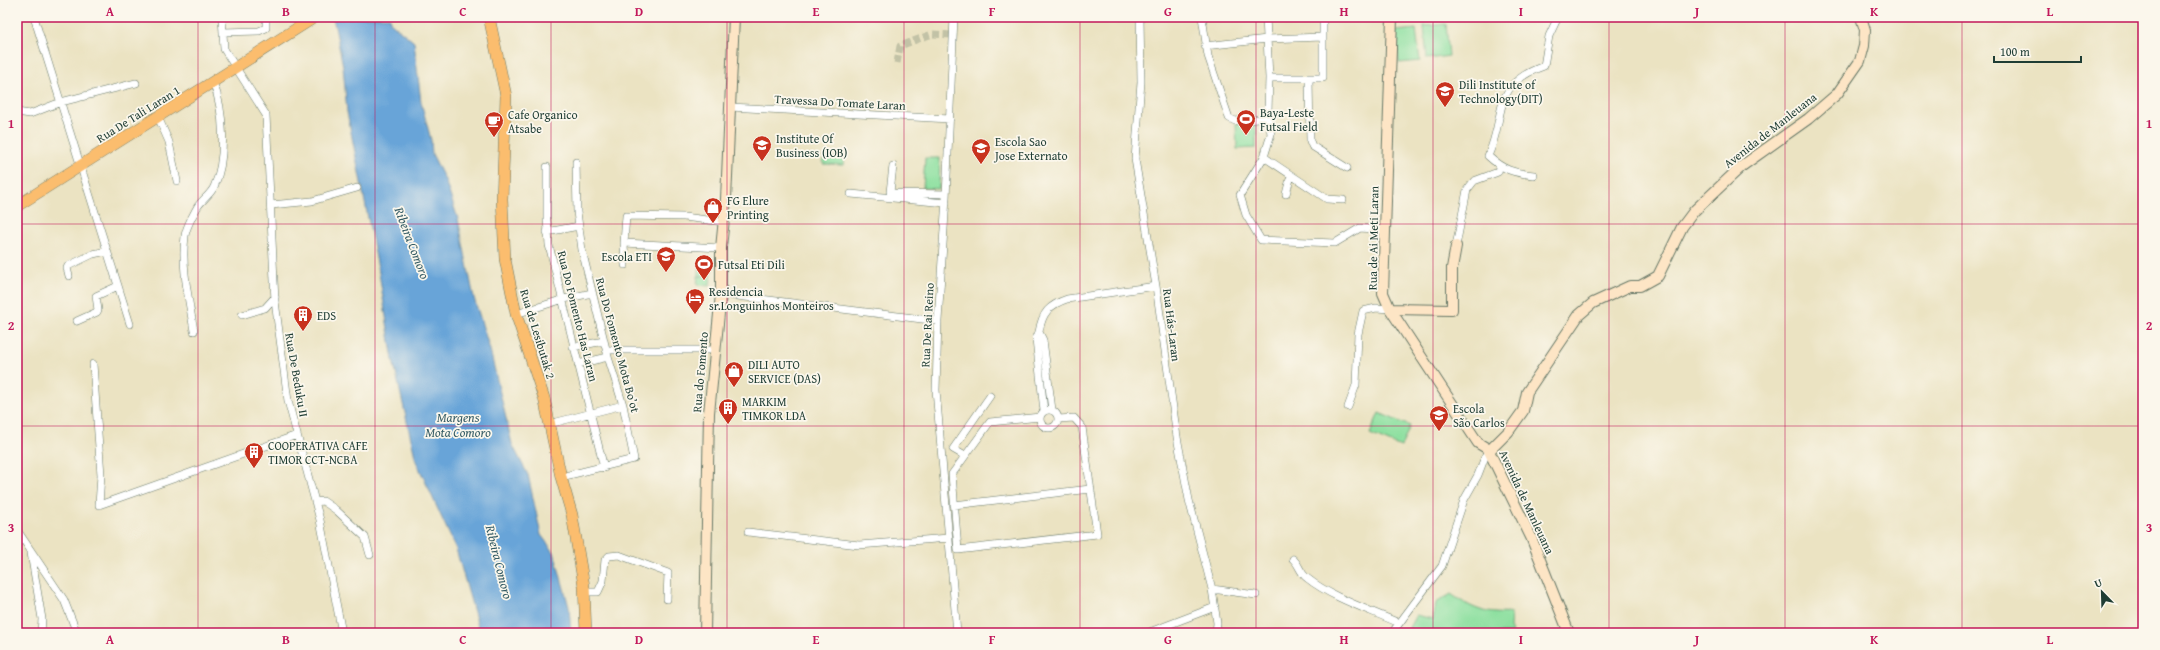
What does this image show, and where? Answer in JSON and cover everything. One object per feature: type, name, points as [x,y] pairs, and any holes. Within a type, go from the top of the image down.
[{"type":"main road","name":"Rua De Tali Laran 1","points":[[18,206],[80,165],[315,17]]},
{"type":"main road","name":"Rua de Lesibutak 2","points":[[489,17],[506,96],[502,225],[505,259],[516,314],[544,398],[561,477],[572,515],[584,592],[586,633]]},
{"type":"street","points":[[34,17],[130,324]]},
{"type":"street","points":[[218,17],[223,29]]},
{"type":"street","points":[[222,17],[224,49],[237,67]]},
{"type":"street","points":[[223,29],[259,31],[266,28],[266,17]]},
{"type":"street","name":"Rua do Fomento","points":[[705,633],[709,413],[714,350],[721,294],[721,248],[726,199],[734,17]]},
{"type":"street","name":"Rua De Rai Reino","points":[[954,17],[946,203],[938,321],[936,390],[957,633]]},
{"type":"street","name":"Rua Hás-Laran","points":[[1140,17],[1141,82],[1135,159],[1156,286],[1177,437],[1188,500],[1212,589],[1217,623],[1216,633]]},
{"type":"street","points":[[1202,17],[1205,46],[1229,118],[1235,121],[1269,118]]},
{"type":"street","points":[[1266,17],[1269,118],[1271,134],[1264,157],[1240,195],[1246,215],[1261,240],[1334,243],[1360,228],[1385,230]]},
{"type":"street","points":[[1269,78],[1320,79],[1324,75],[1323,17]]},
{"type":"street","name":"Rua de Ai Meti Laran","points":[[1392,17],[1384,293],[1390,310],[1478,443],[1488,449]]},
{"type":"street","points":[[1534,175],[1523,174],[1500,167],[1488,156],[1496,138],[1499,112],[1510,85],[1528,72],[1544,66],[1549,36],[1558,17]]},
{"type":"street","name":"Avenida de Manleuana","points":[[1569,633],[1531,536],[1488,449],[1492,448],[1508,432],[1523,411],[1527,392],[1579,315],[1593,303],[1630,286],[1640,286],[1658,276],[1682,226],[1694,211],[1742,166],[1808,119],[1837,94],[1860,61],[1864,46],[1865,30],[1860,17]]},
{"type":"street","points":[[1205,46],[1267,40],[1323,37]]},
{"type":"street","name":"Rua De Beduku II","points":[[237,67],[266,115],[275,297],[288,401],[315,502],[342,633]]},
{"type":"street","points":[[1309,79],[1310,141],[1312,146],[1346,168]]},
{"type":"street","points":[[194,331],[187,288],[185,235],[199,205],[214,187],[221,157],[223,120],[219,98],[213,82]]},
{"type":"street","points":[[17,112],[30,114],[61,102],[136,83]]},
{"type":"street","name":"Travessa Do Tomate Laran","points":[[730,107],[950,119]]},
{"type":"street","points":[[158,117],[169,142],[177,181]]},
{"type":"street","points":[[1264,157],[1327,199],[1343,200]]},
{"type":"street","name":"Rua Do Fomento Mota Bo’ot","points":[[561,477],[604,468],[634,459],[623,405],[607,353],[582,250],[579,226],[576,162]]},
{"type":"street","points":[[893,166],[890,192],[946,194]]},
{"type":"street","name":"Rua Do Fomento Has Laran","points":[[547,167],[547,232],[564,299],[573,347],[604,468]]},
{"type":"street","points":[[1348,407],[1356,385],[1358,334],[1364,311],[1376,308],[1390,310],[1452,310],[1452,268],[1467,190],[1474,180],[1498,172],[1500,167]]},
{"type":"street","points":[[1286,194],[1291,175]]},
{"type":"street","points":[[271,205],[312,201],[357,188]]},
{"type":"street","points":[[851,194],[946,203]]},
{"type":"street","points":[[625,265],[623,216],[684,217],[723,222]]},
{"type":"street","points":[[547,232],[579,226]]},
{"type":"street","points":[[624,243],[721,248]]},
{"type":"street","points":[[69,276],[68,266],[93,254],[107,251]]},
{"type":"street","points":[[77,321],[97,312],[96,296],[118,286]]},
{"type":"street","points":[[1039,332],[1043,340],[1052,410],[1058,419],[1057,424],[1048,429],[1043,427],[1036,339],[1039,332],[1040,322],[1046,310],[1055,303],[1067,299],[1156,286]]},
{"type":"street","points":[[516,314],[564,299],[592,293]]},
{"type":"street","points":[[721,294],[938,321]]},
{"type":"street","points":[[242,315],[265,308],[275,297]]},
{"type":"street","points":[[573,347],[604,340]]},
{"type":"street","points":[[578,364],[607,353],[714,350]]},
{"type":"street","points":[[92,364],[96,388],[101,475],[99,505],[297,435]]},
{"type":"street","points":[[965,456],[953,449],[990,396]]},
{"type":"street","points":[[549,424],[623,405]]},
{"type":"street","points":[[1052,410],[1042,414],[990,422],[952,474],[958,550],[1096,534],[1082,427],[1074,418],[1058,419]]},
{"type":"street","points":[[1392,633],[1442,566],[1464,500],[1478,475],[1488,449]]},
{"type":"street","points":[[954,505],[1090,489]]},
{"type":"street","points":[[315,502],[323,501],[336,510],[365,537],[370,555]]},
{"type":"street","points":[[17,530],[64,600],[77,633]]},
{"type":"street","points":[[748,532],[859,544],[949,538]]},
{"type":"street","points":[[31,551],[42,620],[41,633]]},
{"type":"street","points":[[584,592],[598,592],[603,581],[605,560],[609,556],[619,554],[668,573],[667,599]]},
{"type":"street","points":[[1293,559],[1304,576],[1309,580],[1335,594],[1399,623]]},
{"type":"street","points":[[1212,589],[1256,595]]},
{"type":"street","points":[[1147,633],[1215,607]]},
{"type":"green space","points":[[1446,24],[1449,56],[1427,59],[1424,26]]},
{"type":"green space","points":[[1416,29],[1420,61],[1399,63],[1396,31]]},
{"type":"green space","name":"Baya-Leste Futsal Field","points":[[1256,122],[1256,148],[1237,149],[1236,123]]},
{"type":"green space","points":[[824,156],[844,158],[843,165],[823,164]]},
{"type":"green space","points":[[925,158],[940,158],[939,189],[923,188]]},
{"type":"green space","points":[[699,268],[712,269],[710,286],[697,285]]},
{"type":"green space","points":[[1379,413],[1410,426],[1401,447],[1370,434]]},
{"type":"green space","points":[[1451,594],[1479,610],[1494,613],[1511,613],[1510,628],[1513,633],[1406,633],[1416,615],[1433,619],[1436,603]]},
{"type":"water","name":"Margens Mota Comoro","points":[[333,17],[390,17],[390,22],[414,42],[421,102],[431,140],[432,154],[445,180],[458,219],[474,298],[490,350],[512,444],[528,475],[541,535],[554,552],[569,607],[571,633],[480,633],[456,549],[416,461],[393,360],[379,273],[347,112],[343,66]]},
{"type":"tunnel","points":[[897,63],[900,46],[932,34],[953,35]]},
{"type":"place","name":"Dili Institute of Technology(DIT)","points":[[1445,108]]},
{"type":"place","name":"Baya-Leste Futsal Field","points":[[1246,136]]},
{"type":"place","name":"Cafe Organico Atsabe","points":[[494,138]]},
{"type":"place","name":"Institute Of Business (IOB)","points":[[762,162]]},
{"type":"place","name":"Escola Sao Jose Externato","points":[[981,165]]},
{"type":"place","name":"FG Elure Printing","points":[[713,224]]},
{"type":"place","name":"Escola ETI","points":[[666,273]]},
{"type":"place","name":"Futsal Eti Dili","points":[[704,281]]},
{"type":"place","name":"Residencia sr.Longuinhos Monteiros","points":[[695,315]]},
{"type":"place","name":"EDS","points":[[303,332]]},
{"type":"place","name":"DILI AUTO SERVICE (DAS)","points":[[734,388]]},
{"type":"place","name":"MARKIM TIMKOR LDA","points":[[728,425]]},
{"type":"place","name":"Escola São Carlos","points":[[1439,432]]},
{"type":"place","name":"COOPERATIVA CAFE TIMOR CCT-NCBA","points":[[254,469]]},
{"type":"water label","name":"Ribeira Comoro","points":[[412,243]]},
{"type":"water label","name":"Ribeira Comoro","points":[[499,562]]}]
